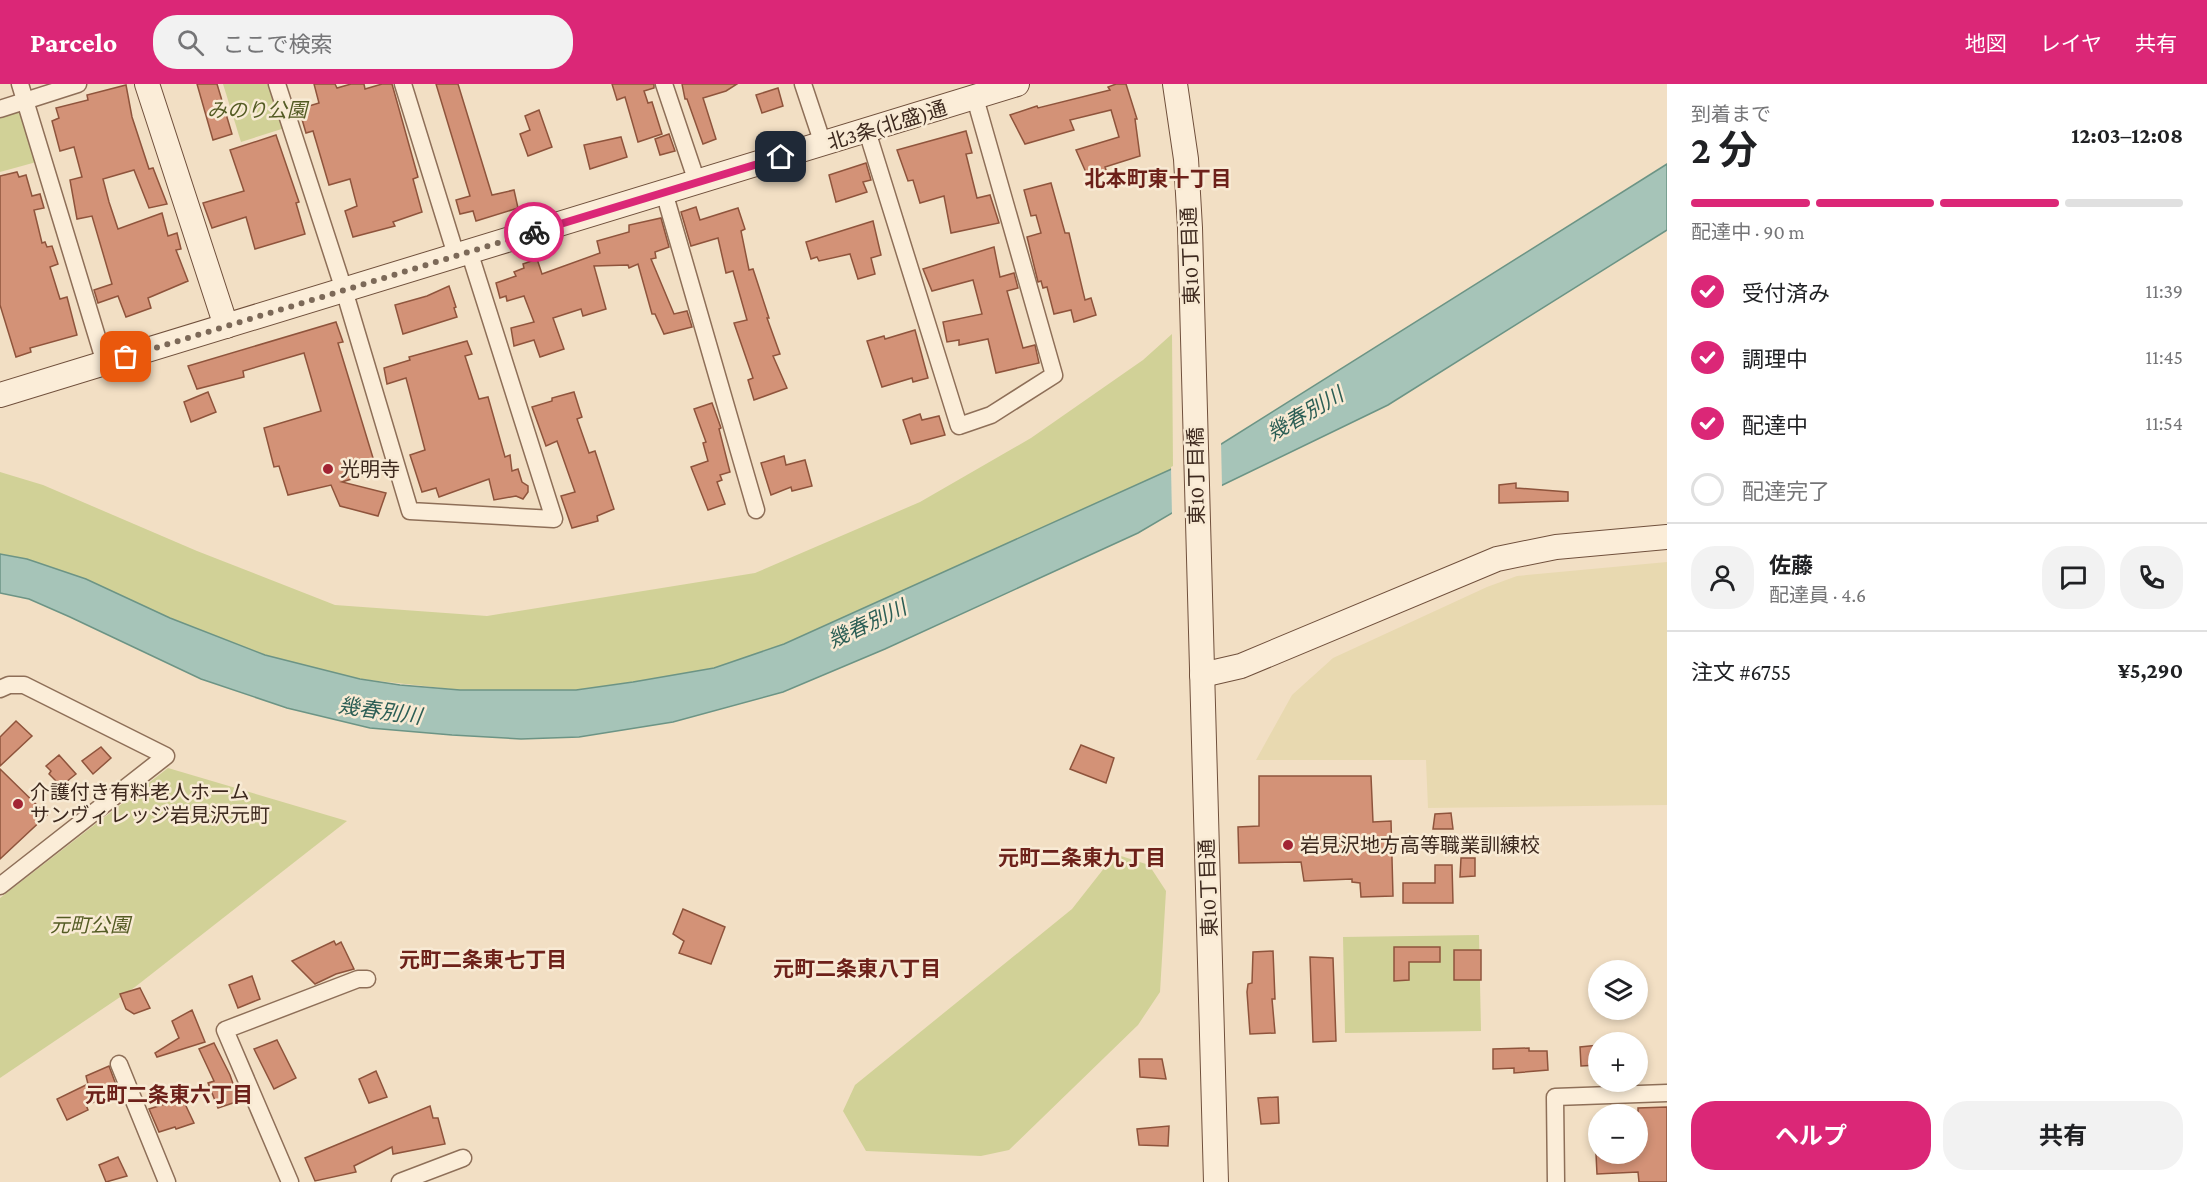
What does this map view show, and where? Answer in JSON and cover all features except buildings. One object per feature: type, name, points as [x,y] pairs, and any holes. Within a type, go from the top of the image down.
[{"type":"street","points":[[20,84],[105,363]]},
{"type":"street","points":[[0,109],[78,84]]},
{"type":"street","points":[[147,84],[226,326]]},
{"type":"street","points":[[278,84],[344,290],[410,511],[554,519],[403,84]]},
{"type":"street","points":[[664,84],[697,182]]},
{"type":"street","points":[[803,84],[823,144]]},
{"type":"street","name":"北3条(北盛)通","points":[[0,395],[1017,84]]},
{"type":"street","name":"東10丁目通","points":[[1175,84],[1186,159],[1193,357]]},
{"type":"street","points":[[867,130],[959,426],[991,415],[1054,375],[975,98]]},
{"type":"street","points":[[664,192],[756,510]]},
{"type":"street","name":"東10丁目橋","points":[[1193,357],[1199,595]]},
{"type":"street","points":[[1202,675],[1240,666],[1497,559],[1556,547],[1667,537]]},
{"type":"street","name":"東10丁目通","points":[[1199,595],[1216,1182]]},
{"type":"street","points":[[0,689],[9,685],[24,685],[166,756],[0,886]]},
{"type":"street","points":[[290,1182],[225,1030],[358,979],[367,979]]},
{"type":"street","points":[[119,1064],[167,1182]]},
{"type":"street","points":[[1556,1182],[1555,1097],[1667,1093]]},
{"type":"street","points":[[400,1182],[463,1158]]},
{"type":"shaded area","points":[[1667,562],[1667,805],[1428,808],[1426,760],[1256,760],[1292,695],[1333,658],[1487,587],[1517,576]]},
{"type":"green space","name":"みのり公園","points":[[223,84],[275,84],[288,127],[241,142]]},
{"type":"green space","points":[[24,103],[40,161],[0,172],[0,110]]},
{"type":"green space","points":[[1172,334],[1173,469],[784,644],[714,668],[576,690],[460,690],[360,679],[265,655],[170,618],[86,579],[27,559],[0,554],[0,472],[43,485],[197,551],[335,605],[487,616],[755,573],[920,502],[1031,438],[1143,360]]},
{"type":"green space","name":"元町公園","points":[[168,768],[347,821],[135,987],[0,1078],[0,898]]},
{"type":"green space","points":[[1121,856],[1149,865],[1166,891],[1160,992],[1138,1025],[1009,1150],[981,1156],[866,1151],[843,1111],[855,1085],[1072,909],[1105,867]]},
{"type":"green space","points":[[1479,935],[1481,1031],[1345,1033],[1343,937]]},
{"type":"water","name":"幾春別川","points":[[1667,164],[1667,230],[1388,405],[1206,493],[1138,533],[885,649],[783,692],[673,722],[579,737],[521,739],[370,728],[287,708],[201,679],[29,599],[0,593],[0,554],[27,559],[86,579],[170,618],[265,655],[360,679],[400,685],[460,690],[576,690],[714,668],[784,644],[1207,453]]},
{"type":"pier","points":[[1221,441],[1222,488],[1172,516],[1171,467]]},
{"type":"way so far","points":[[126,357],[534,232]]},
{"type":"place","name":"光明寺","points":[[328,469]]},
{"type":"place","name":"介護付き有料老人ホーム サンヴィレッジ岩見沢元町","points":[[18,804]]},
{"type":"place","name":"岩見沢地方高等職業訓練校","points":[[1288,845]]},
{"type":"district","name":"北本町東十丁目","points":[[1158,179]]},
{"type":"district","name":"元町二条東九丁目","points":[[1082,858]]},
{"type":"district","name":"元町二条東七丁目","points":[[483,960]]},
{"type":"district","name":"元町二条東八丁目","points":[[857,969]]},
{"type":"district","name":"元町二条東六丁目","points":[[169,1095]]},
{"type":"route","points":[[534,232],[781,157]]}]
